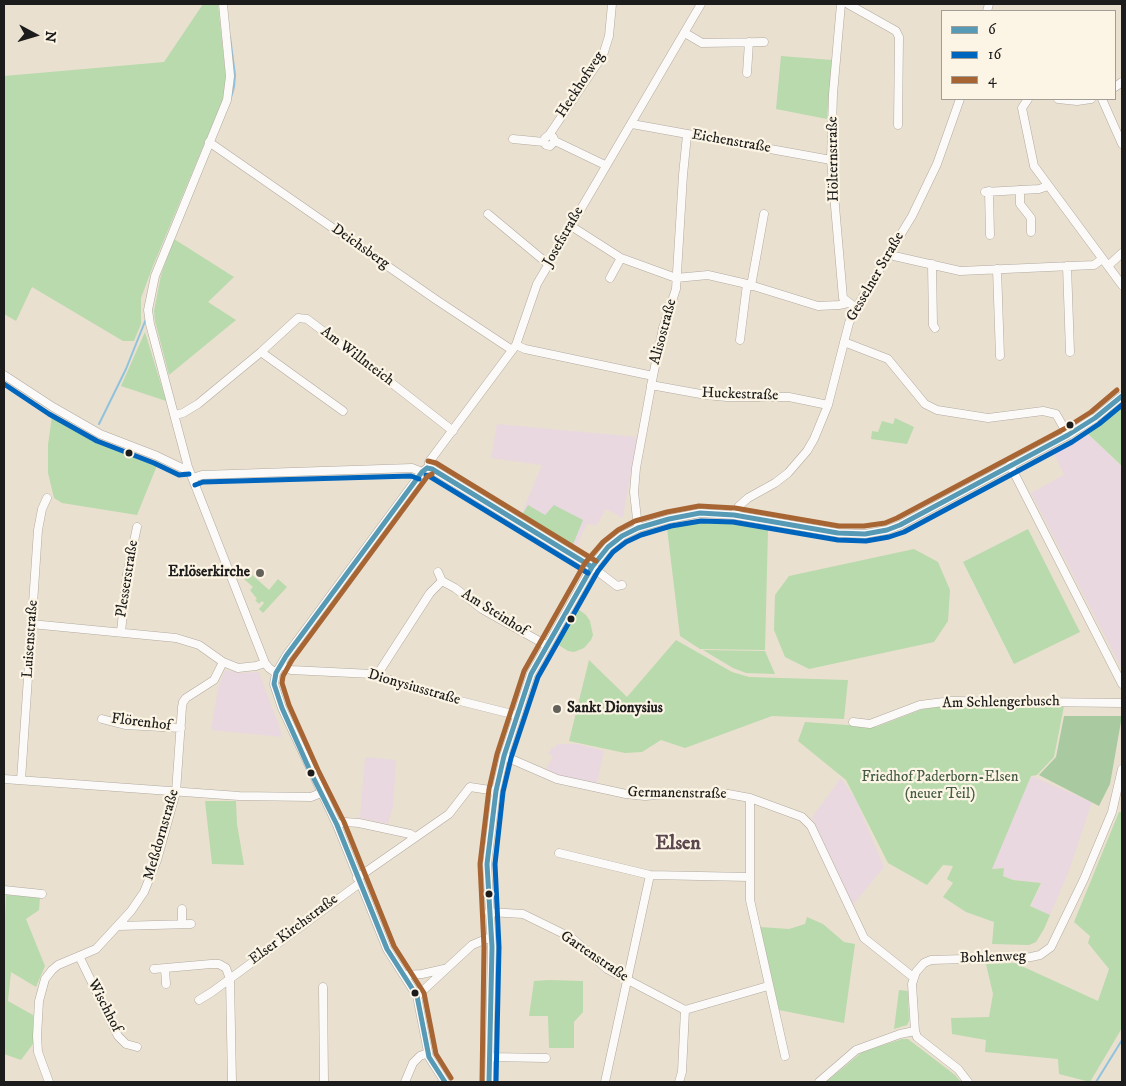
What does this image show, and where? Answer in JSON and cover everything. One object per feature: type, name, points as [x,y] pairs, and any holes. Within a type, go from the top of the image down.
[{"type":"street","points":[[223,4],[230,76],[226,100],[155,276],[148,310],[150,324],[188,467],[265,663],[276,673],[274,680],[275,689],[337,825],[387,949],[416,996],[428,1053],[444,1082]]},
{"type":"street","name":"Heckhofweg","points":[[546,138],[604,55],[609,36],[612,4]]},
{"type":"street","name":"Josefstraße","points":[[276,673],[514,347],[537,284],[701,4]]},
{"type":"street","name":"Hölternstraße","points":[[841,4],[833,94],[830,160],[843,298],[848,303]]},
{"type":"street","points":[[848,4],[896,31],[899,37],[898,126]]},
{"type":"street","points":[[685,33],[702,43],[764,42]]},
{"type":"street","points":[[747,73],[749,42]]},
{"type":"street","name":"Gesselner Straße","points":[[734,515],[739,506],[748,498],[775,483],[788,473],[798,463],[814,440],[828,405],[849,323],[856,308],[912,216],[937,164],[960,100]]},
{"type":"street","points":[[1027,100],[1022,108],[1034,166],[1122,285]]},
{"type":"street","points":[[1068,100],[1084,100]]},
{"type":"street","points":[[1102,100],[1122,144]]},
{"type":"street","name":"Eichenstraße","points":[[632,124],[830,160]]},
{"type":"street","name":"Alisostraße","points":[[638,528],[635,484],[638,453],[663,328],[676,289],[683,175],[688,134]]},
{"type":"street","name":"Heckhofweg","points":[[546,138],[553,137],[555,141],[605,165]]},
{"type":"street","points":[[513,139],[546,138]]},
{"type":"street","name":"Deichsberg","points":[[209,142],[436,299],[514,347]]},
{"type":"street","points":[[990,235],[987,192],[1039,189],[1048,186]]},
{"type":"street","points":[[1020,190],[1020,204],[1031,218],[1031,232]]},
{"type":"street","points":[[488,214],[548,264]]},
{"type":"street","points":[[740,340],[764,214]]},
{"type":"street","points":[[571,226],[621,258],[676,278],[708,275],[818,306],[848,303],[856,308]]},
{"type":"street","points":[[889,252],[894,256],[960,270],[1094,264],[1102,259]]},
{"type":"street","points":[[1108,266],[1122,253]]},
{"type":"street","points":[[610,278],[621,258]]},
{"type":"street","points":[[932,264],[933,325],[935,328]]},
{"type":"street","points":[[1067,266],[1070,352]]},
{"type":"street","points":[[997,268],[1000,356]]},
{"type":"street","name":"Am Willnteich","points":[[174,415],[182,413],[198,404],[261,352],[298,318],[307,320],[389,381],[453,432]]},
{"type":"street","points":[[844,342],[888,359],[925,404],[937,410],[988,418],[1043,411],[1056,414],[1068,435]]},
{"type":"street","points":[[514,347],[653,376]]},
{"type":"street","points":[[261,352],[343,411]]},
{"type":"street","points":[[4,375],[52,407],[100,434],[157,456],[182,468],[188,467]]},
{"type":"street","name":"Huckestraße","points":[[651,385],[706,395],[789,397],[828,405]]},
{"type":"street","points":[[489,1082],[491,937],[487,864],[496,791],[504,756],[530,674],[592,567],[611,544],[638,528],[700,512],[734,515],[838,533],[877,532],[900,525],[1068,435],[1095,418],[1122,396]]},
{"type":"street","points":[[1010,465],[1122,684]]},
{"type":"street","points":[[193,478],[202,475],[403,468],[426,469],[592,567],[617,586],[622,585]]},
{"type":"street","name":"Luisenstraße","points":[[21,780],[38,530],[46,498]]},
{"type":"street","name":"Plesserstraße","points":[[121,632],[125,583],[137,527]]},
{"type":"street","points":[[377,675],[430,593],[442,581],[438,572]]},
{"type":"street","name":"Am Steinhof","points":[[442,581],[455,588],[482,610],[546,645]]},
{"type":"street","points":[[32,624],[176,638],[199,645],[223,662],[238,668],[265,663]]},
{"type":"street","name":"Meßdornstraße","points":[[49,1082],[38,1049],[38,1012],[45,979],[52,970],[66,961],[96,949],[140,899],[148,885],[176,792],[183,702],[186,698],[214,680],[223,662]]},
{"type":"street","name":"Dionysiusstraße","points":[[281,665],[291,670],[368,673],[432,694],[516,715]]},
{"type":"street","name":"Am Schlengerbusch","points":[[853,722],[870,724],[920,705],[952,701],[1122,702]]},
{"type":"street","name":"Flörenhof","points":[[102,719],[125,724],[181,728]]},
{"type":"street","name":"Germanenstraße","points":[[504,756],[557,779],[626,794],[645,796],[728,794],[750,798],[806,819],[864,938],[913,977]]},
{"type":"street","name":"Bohlenweg","points":[[913,977],[921,965],[931,960],[1031,957],[1040,955],[1051,947],[1088,872],[1112,812],[1122,769]]},
{"type":"street","points":[[4,779],[239,796],[311,797],[321,793]]},
{"type":"street","name":"Elser Kirchstraße","points":[[199,1000],[230,979],[415,837],[449,814],[470,787],[496,791]]},
{"type":"street","points":[[750,798],[750,900],[785,1056]]},
{"type":"street","points":[[337,825],[345,822],[359,823],[410,834],[415,837]]},
{"type":"street","points":[[559,853],[650,875],[749,877]]},
{"type":"street","points":[[605,1082],[650,875]]},
{"type":"street","points":[[4,890],[42,894]]},
{"type":"street","points":[[118,926],[186,924],[182,909]]},
{"type":"street","name":"Gartenstraße","points":[[489,912],[523,914],[572,938],[607,969],[685,1010]]},
{"type":"street","points":[[416,996],[472,945],[491,937]]},
{"type":"street","name":"Wischhof","points":[[79,956],[118,1036],[126,1044],[137,1047]]},
{"type":"street","points":[[154,969],[220,964],[226,968],[230,979],[232,1082]]},
{"type":"street","points":[[165,968],[166,984]]},
{"type":"street","points":[[404,975],[422,974],[446,968]]},
{"type":"street","points":[[913,977],[915,1031],[917,1037],[958,1069],[968,1082]]},
{"type":"street","points":[[679,1082],[682,1072],[685,1010],[768,986]]},
{"type":"street","points":[[323,987],[324,1082]]},
{"type":"street","points":[[819,1082],[856,1050],[900,1034],[915,1031]]},
{"type":"street","points":[[405,1082],[413,1063],[420,1056],[428,1053]]},
{"type":"street","points":[[490,1057],[546,1058]]},
{"type":"shaded area","points":[[497,424],[637,437],[623,518],[606,509],[597,525],[587,524],[575,549],[520,517],[542,465],[491,458]]},
{"type":"shaded area","points":[[1087,433],[1122,467],[1122,669],[1031,493],[1064,475],[1053,451]]},
{"type":"shaded area","points":[[225,670],[240,673],[259,672],[283,737],[211,730],[218,688]]},
{"type":"shaded area","points":[[557,744],[578,744],[604,751],[597,783],[558,775],[546,769],[553,756],[548,754],[552,747],[555,748]]},
{"type":"shaded area","points":[[365,758],[396,760],[393,807],[388,824],[360,818]]},
{"type":"shaded area","points":[[1031,776],[1092,802],[1069,871],[1050,915],[1031,906],[1042,883],[1013,880],[1003,875],[1004,867],[991,869]]},
{"type":"shaded area","points":[[841,778],[856,800],[884,867],[853,905],[812,817]]},
{"type":"green space","points":[[203,4],[218,4],[226,78],[223,99],[141,298],[141,324],[134,341],[123,341],[32,287],[16,321],[4,314],[4,76],[164,62]]},
{"type":"green space","points":[[781,56],[832,60],[827,119],[776,109]]},
{"type":"green space","points":[[174,239],[234,277],[208,302],[236,320],[169,375],[154,311],[161,275]]},
{"type":"green space","points":[[145,332],[166,401],[121,386]]},
{"type":"green space","points":[[1122,406],[1122,466],[1087,433]]},
{"type":"green space","points":[[52,416],[92,441],[158,463],[137,515],[62,503],[54,498],[48,473],[48,445]]},
{"type":"green space","points":[[895,418],[914,427],[907,444],[871,439],[872,431],[878,432],[882,421],[893,424]]},
{"type":"green space","points":[[528,505],[545,515],[554,505],[583,520],[572,547],[521,517]]},
{"type":"green space","points":[[706,519],[768,530],[765,650],[700,649],[680,636],[667,528]]},
{"type":"green space","points":[[1028,529],[1080,632],[1014,664],[963,562]]},
{"type":"green space","points":[[914,549],[938,562],[950,590],[948,621],[934,642],[809,669],[785,657],[774,630],[775,595],[789,576]]},
{"type":"green space","points":[[250,573],[269,590],[278,579],[287,587],[263,613],[259,609],[264,603],[262,601],[259,604],[255,600],[257,599],[250,590],[253,587],[244,579]]},
{"type":"green space","points":[[578,609],[590,621],[593,635],[584,648],[574,652],[568,651],[557,644]]},
{"type":"green space","points":[[676,640],[732,672],[749,677],[848,680],[844,719],[772,716],[685,748],[661,740],[642,752],[625,753],[569,741],[589,660],[627,697]]},
{"type":"green space","points":[[703,650],[765,651],[775,674],[746,673],[733,668]]},
{"type":"green space","name":"Friedhof Paderborn-Elsen (neuer Teil)","points":[[954,705],[1064,706],[1054,757],[1037,775],[1031,776],[992,869],[1004,868],[1003,876],[1013,880],[1041,883],[1030,906],[1050,915],[1036,942],[1029,945],[992,944],[994,922],[966,912],[943,897],[953,883],[947,879],[953,866],[943,865],[927,885],[888,863],[846,780],[798,741],[805,722],[876,727],[923,709]]},
{"type":"green space","points":[[1064,716],[1122,716],[1110,784],[1099,806],[1039,775],[1056,757]]},
{"type":"green space","points":[[205,801],[236,801],[237,824],[244,865],[212,864]]},
{"type":"green space","points":[[1119,812],[1122,812],[1122,1028],[1090,1082],[1059,1074],[1058,1059],[985,1052],[986,1040],[952,1034],[951,1018],[989,1017],[993,994],[986,964],[1015,963],[1098,1001],[1109,969],[1088,943],[1090,936],[1074,922]]},
{"type":"green space","points":[[6,895],[40,897],[39,910],[26,919],[45,966],[36,987],[11,972],[8,1001],[33,1015],[33,1044],[21,1060],[4,1054]]},
{"type":"green space","points":[[807,917],[823,924],[844,942],[855,944],[844,1023],[779,1010],[760,927],[789,929],[805,924]]},
{"type":"green space","points":[[534,981],[583,981],[583,1012],[574,1022],[574,1048],[549,1048],[548,1016],[529,1016]]},
{"type":"green space","points":[[899,990],[908,991],[909,1021],[907,1025],[894,1029]]},
{"type":"green space","points":[[902,1039],[908,1039],[955,1075],[961,1082],[826,1082],[862,1052]]},
{"type":"waterway","points":[[230,37],[235,75],[230,101]]},
{"type":"waterway","points":[[99,424],[126,369],[146,319]]},
{"type":"waterway","points":[[1096,1082],[1122,1040]]},
{"type":"transit line","name":"16","points":[[4,384],[49,414],[97,441],[154,463],[179,475],[189,474]]},
{"type":"transit line","name":"4","points":[[482,1082],[484,947],[480,864],[489,789],[497,754],[524,671],[585,563],[603,542],[618,530],[635,521],[699,506],[735,508],[839,526],[864,526],[885,523],[1064,429],[1091,412],[1117,390]]},
{"type":"transit line","name":"6","points":[[489,1082],[492,947],[487,864],[496,791],[504,756],[531,674],[592,567],[608,547],[622,536],[638,528],[700,513],[734,515],[838,533],[865,534],[887,530],[900,525],[1068,435],[1095,418],[1122,396]]},
{"type":"transit line","name":"16","points":[[496,1082],[499,947],[495,864],[503,792],[511,758],[538,677],[598,571],[613,552],[626,542],[641,535],[671,526],[701,521],[733,522],[838,540],[866,541],[889,537],[904,532],[1072,442],[1099,424],[1122,405]]},
{"type":"transit line","name":"4","points":[[428,461],[436,463],[596,561]]},
{"type":"transit line","name":"6","points":[[427,468],[422,472],[286,656],[276,673],[274,684],[282,708],[311,773],[337,825],[387,949],[417,996],[429,1057],[445,1082]]},
{"type":"transit line","name":"6","points":[[427,468],[432,469],[592,567]]},
{"type":"transit line","name":"4","points":[[432,474],[427,477],[292,660],[283,676],[282,683],[289,705],[344,822],[394,946],[424,993],[436,1054],[451,1078]]},
{"type":"transit line","name":"16","points":[[426,475],[588,573]]},
{"type":"transit line","name":"16","points":[[195,485],[203,482],[411,476],[419,479]]},
{"type":"place","name":"Erlöserkirche","points":[[260,573]]},
{"type":"place","name":"Sankt Dionysius","points":[[557,709]]},
{"type":"district","name":"Elsen","points":[[678,845]]}]
